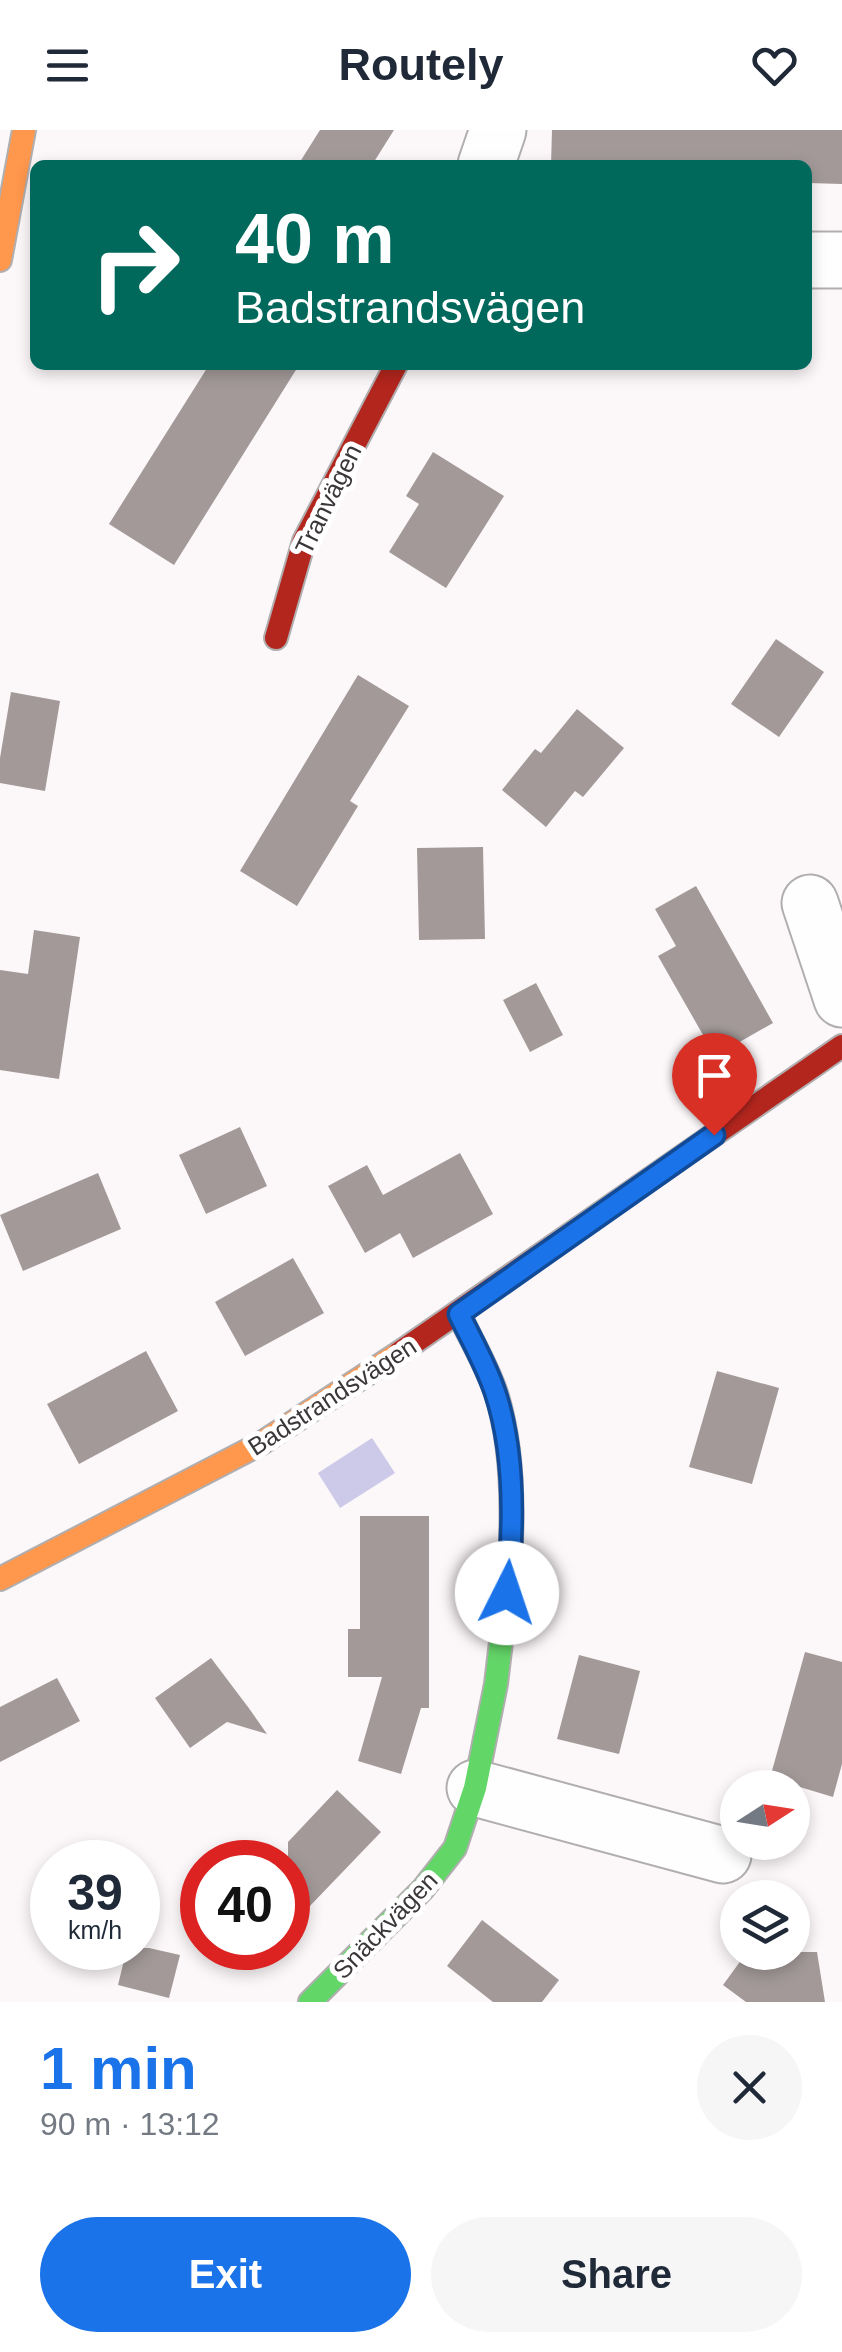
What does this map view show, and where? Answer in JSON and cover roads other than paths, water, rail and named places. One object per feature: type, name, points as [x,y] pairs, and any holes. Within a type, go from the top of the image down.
[{"type":"street","points":[[0,260],[24,130]]},
{"type":"street","points":[[488,160],[498,130]]},
{"type":"street","points":[[812,260],[842,260]]},
{"type":"street","name":"Tranvägen","points":[[276,638],[304,542],[393,370]]},
{"type":"street","points":[[810,903],[842,1000]]},
{"type":"street","name":"Badstrandsvägen","points":[[0,1579],[260,1444],[459,1314],[842,1046]]},
{"type":"street","name":"Snäckvägen","points":[[310,2002],[423,1890],[455,1848],[476,1788],[496,1684],[510,1562],[510,1484],[505,1430],[495,1390],[459,1314]]},
{"type":"street","points":[[476,1788],[720,1854]]}]
